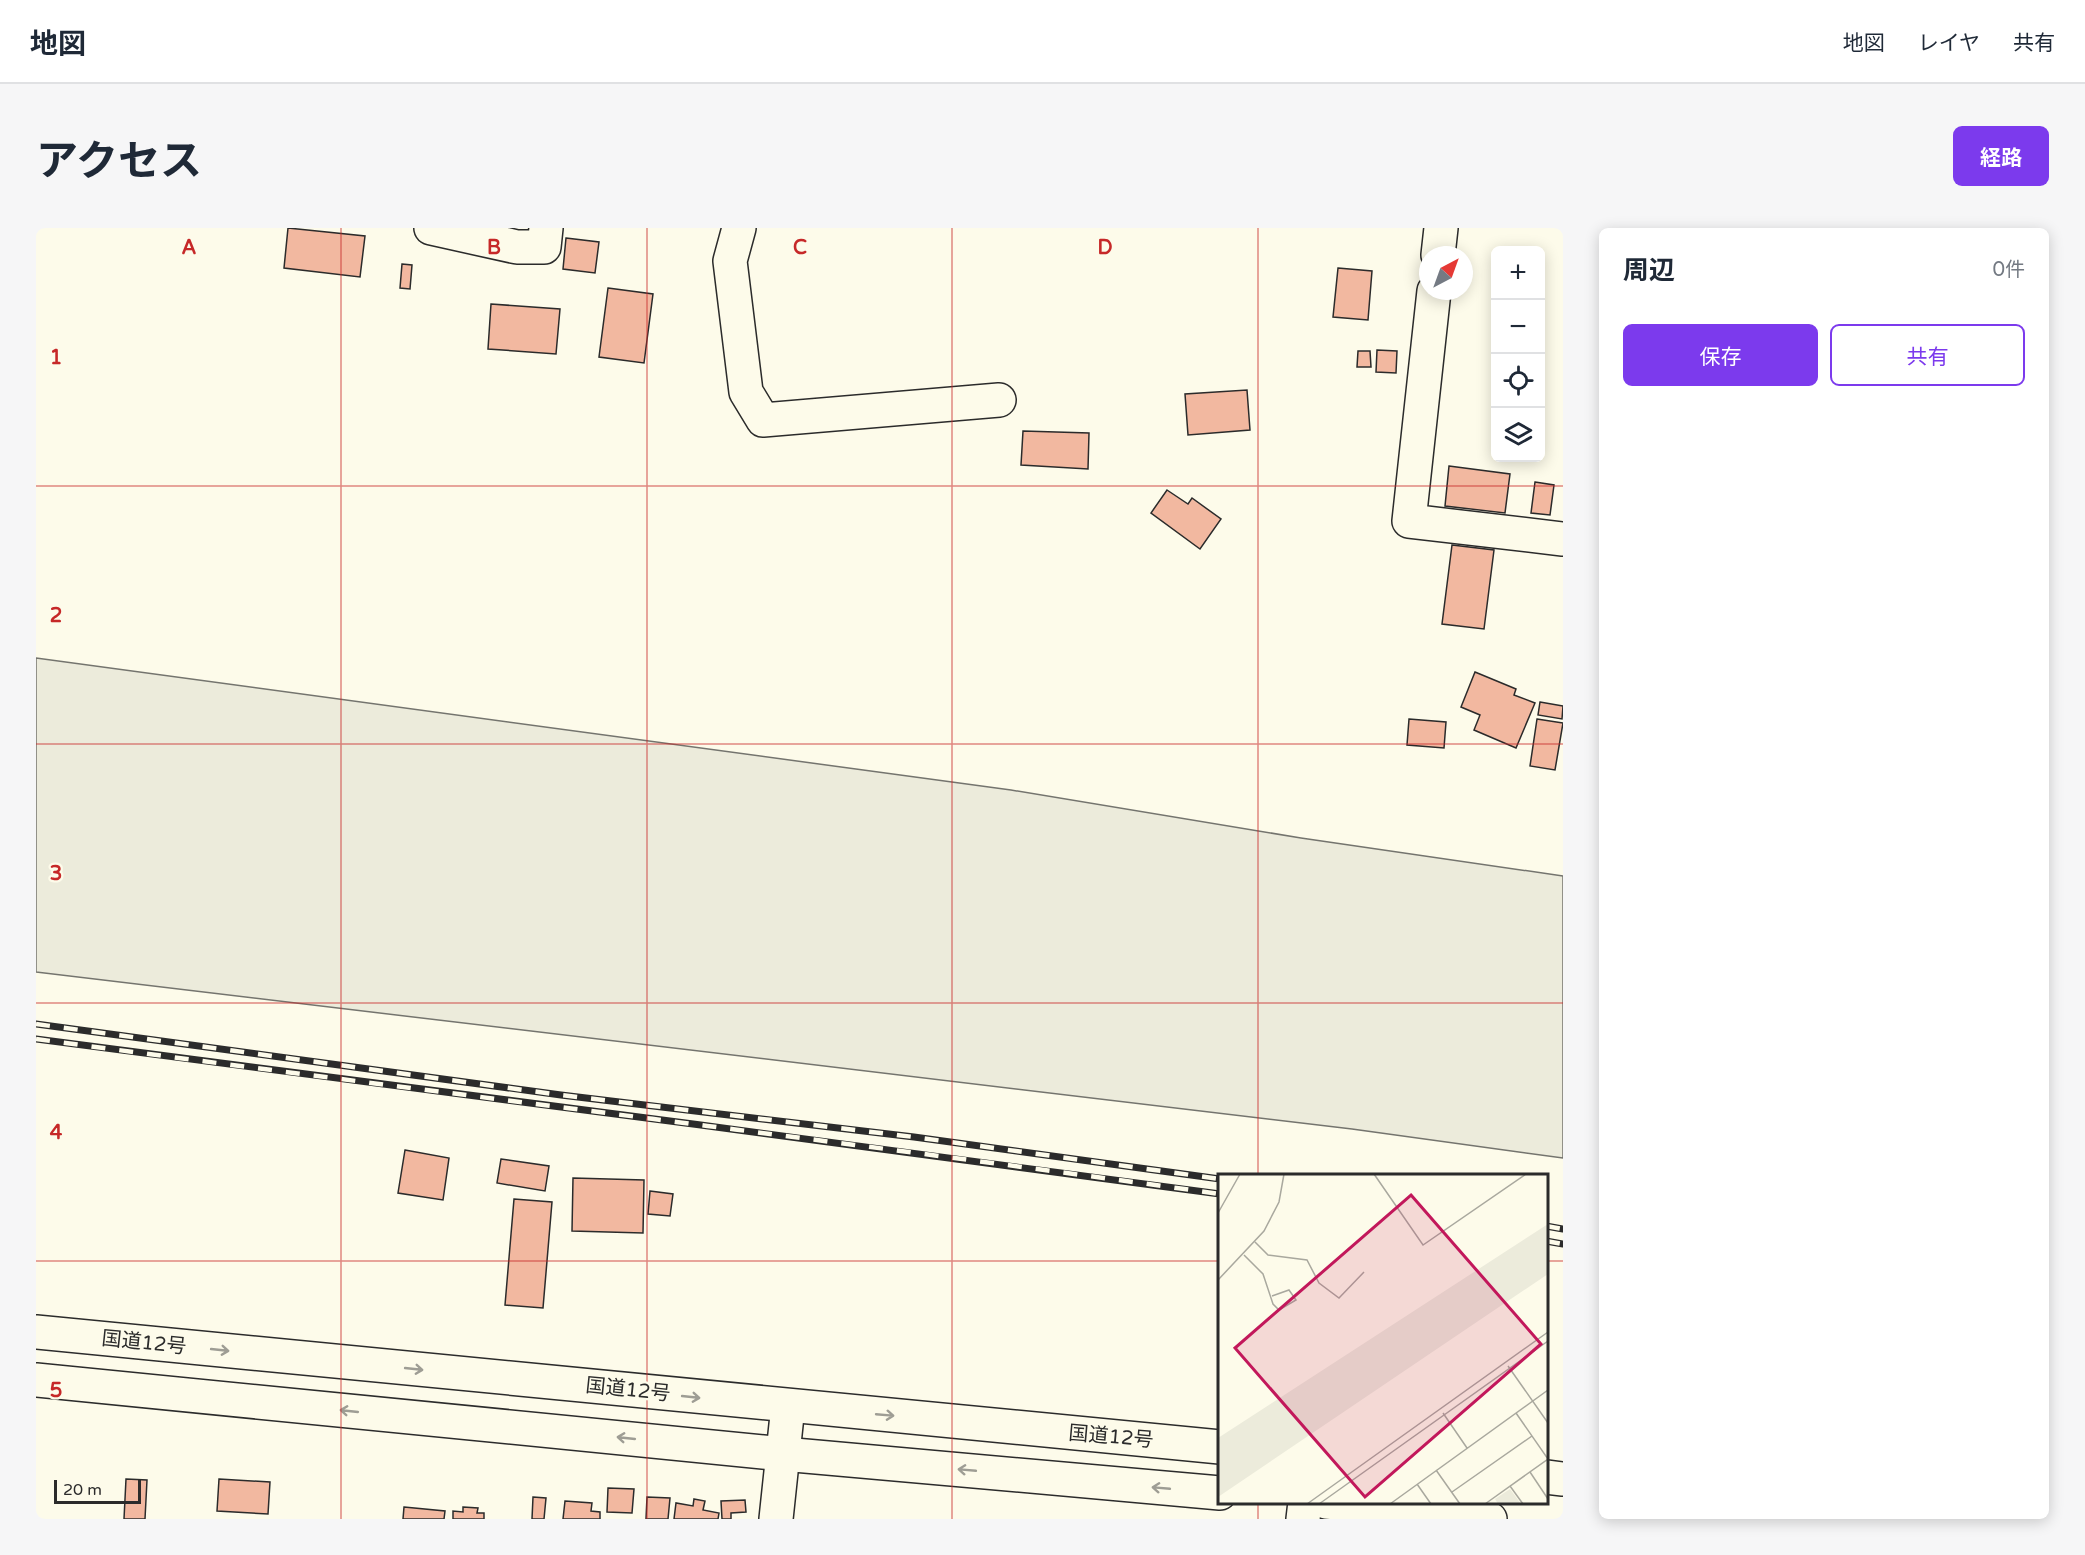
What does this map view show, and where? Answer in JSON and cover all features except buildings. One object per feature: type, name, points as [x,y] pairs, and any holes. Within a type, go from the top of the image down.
[{"type":"main road","points":[[431,228],[517,247],[544,247],[546,228]]},
{"type":"main road","points":[[739,228],[730,261],[746,392],[763,420],[999,400]]},
{"type":"main road","points":[[1439,246],[1441,228]]},
{"type":"main road","points":[[1433,300],[1409,521],[1563,539]]},
{"type":"main road","name":"国道12号","points":[[36,1332],[1218,1447]]},
{"type":"main road","points":[[36,1380],[783,1454],[1218,1493]]},
{"type":"main road","points":[[776,1519],[788,1406]]},
{"type":"main road","points":[[1548,1477],[1563,1479]]},
{"type":"main road","points":[[1303,1519],[1305,1504]]},
{"type":"main road","points":[[1336,1504],[1490,1519]]},
{"type":"shaded area","points":[[36,658],[1011,790],[1301,838],[1563,876],[1563,1158],[1352,1129],[36,972]]},
{"type":"railway","points":[[36,1024],[561,1095],[914,1137],[1218,1179]]},
{"type":"railway","points":[[36,1039],[1218,1194]]},
{"type":"railway","points":[[1548,1226],[1563,1229]]},
{"type":"railway","points":[[1548,1241],[1563,1244]]}]
